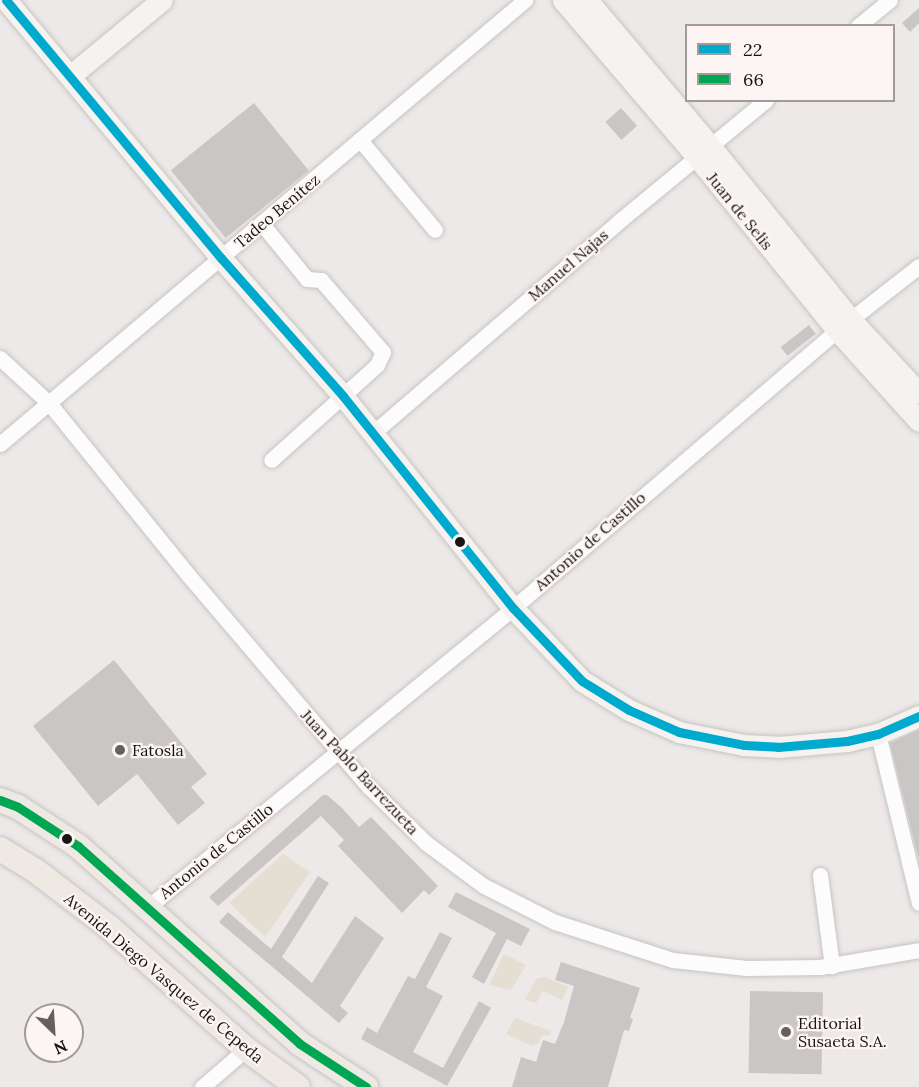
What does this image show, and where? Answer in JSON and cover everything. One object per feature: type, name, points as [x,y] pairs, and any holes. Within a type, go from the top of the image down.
[{"type":"main road","points":[[0,800],[18,807],[68,837],[300,1044],[366,1087]]},
{"type":"main road","name":"Avenida Diego Vasquez de Cepeda","points":[[0,849],[36,871],[109,927],[246,1049],[298,1087]]},
{"type":"main road","points":[[0,859],[36,871]]},
{"type":"street","points":[[6,0],[221,258],[343,396],[513,608],[582,681],[629,710],[679,732],[744,745],[778,747],[847,741],[878,734],[919,716]]},
{"type":"street","points":[[70,76],[162,0]]},
{"type":"street","name":"Tadeo Benítez","points":[[0,444],[525,0]]},
{"type":"street","name":"Juan de Selis","points":[[563,0],[703,152]]},
{"type":"street","name":"Juan de Selis","points":[[587,0],[703,152],[919,421]]},
{"type":"street","points":[[860,24],[890,0]]},
{"type":"street","name":"Manuel Najas","points":[[373,433],[764,102]]},
{"type":"street","points":[[360,140],[435,230]]},
{"type":"street","points":[[262,224],[307,279],[321,280],[381,348],[380,361],[271,460]]},
{"type":"street","name":"Antonio de Castillo","points":[[148,907],[513,608],[844,325],[919,266]]},
{"type":"street","name":"Juan de Selis","points":[[844,325],[919,393]]},
{"type":"street","name":"Juan Pablo Barrezueta","points":[[0,358],[49,403],[337,751],[426,843],[484,886],[555,922],[673,960],[747,968],[832,966],[919,950]]},
{"type":"street","points":[[878,734],[919,903]]},
{"type":"street","points":[[820,874],[832,966]]},
{"type":"street","points":[[202,1087],[246,1049]]},
{"type":"shaded area","points":[[283,854],[310,872],[265,937],[229,903]]},
{"type":"shaded area","points":[[504,954],[526,965],[511,990],[489,985]]},
{"type":"shaded area","points":[[545,977],[568,987],[562,1000],[543,991],[536,1003],[525,1000],[536,979]]},
{"type":"shaded area","points":[[515,1018],[551,1031],[549,1036],[542,1035],[539,1043],[533,1046],[506,1034]]},
{"type":"building","points":[[919,8],[919,23],[910,32],[902,23]]},
{"type":"building","points":[[254,103],[309,171],[226,238],[171,170]]},
{"type":"building","points":[[621,108],[637,126],[621,140],[605,122]]},
{"type":"building","points":[[809,325],[816,334],[787,356],[781,347]]},
{"type":"building","name":"Fatosla","points":[[114,660],[207,774],[191,787],[205,803],[178,825],[137,774],[98,806],[33,726]]},
{"type":"building","points":[[919,730],[919,856],[918,856],[890,743]]},
{"type":"building","points":[[323,795],[327,795],[342,808],[359,827],[371,817],[438,886],[429,895],[424,890],[402,913],[338,846],[344,840],[321,816],[218,906],[209,897]]},
{"type":"building","points":[[318,876],[329,883],[282,957],[312,983],[355,916],[384,938],[340,1006],[348,1013],[339,1023],[219,922],[228,912],[271,949]]},
{"type":"building","points":[[456,892],[530,929],[521,946],[507,939],[484,984],[472,977],[496,933],[448,907]]},
{"type":"building","points":[[440,932],[452,938],[426,987],[443,996],[413,1052],[443,1068],[479,1001],[491,1008],[447,1086],[361,1039],[367,1027],[377,1033],[408,976],[415,979]]},
{"type":"building","points":[[561,962],[640,988],[630,1018],[633,1019],[629,1031],[624,1030],[608,1087],[512,1087],[521,1057],[536,1062],[543,1040],[555,1044],[564,1022],[574,986],[555,980]]},
{"type":"building","name":"Editorial Susaeta S.A.","points":[[750,991],[823,992],[822,1074],[749,1073]]},
{"type":"transit line","name":"22","points":[[6,0],[221,258],[343,396],[513,608],[582,681],[629,710],[679,732],[744,745],[778,747],[847,741],[878,734],[919,716]]},
{"type":"transit line","name":"66","points":[[0,800],[18,807],[78,846],[300,1044],[366,1087]]},
{"type":"place","name":"Fatosla","points":[[120,750]]},
{"type":"place","name":"Editorial Susaeta S.A.","points":[[786,1032]]}]
